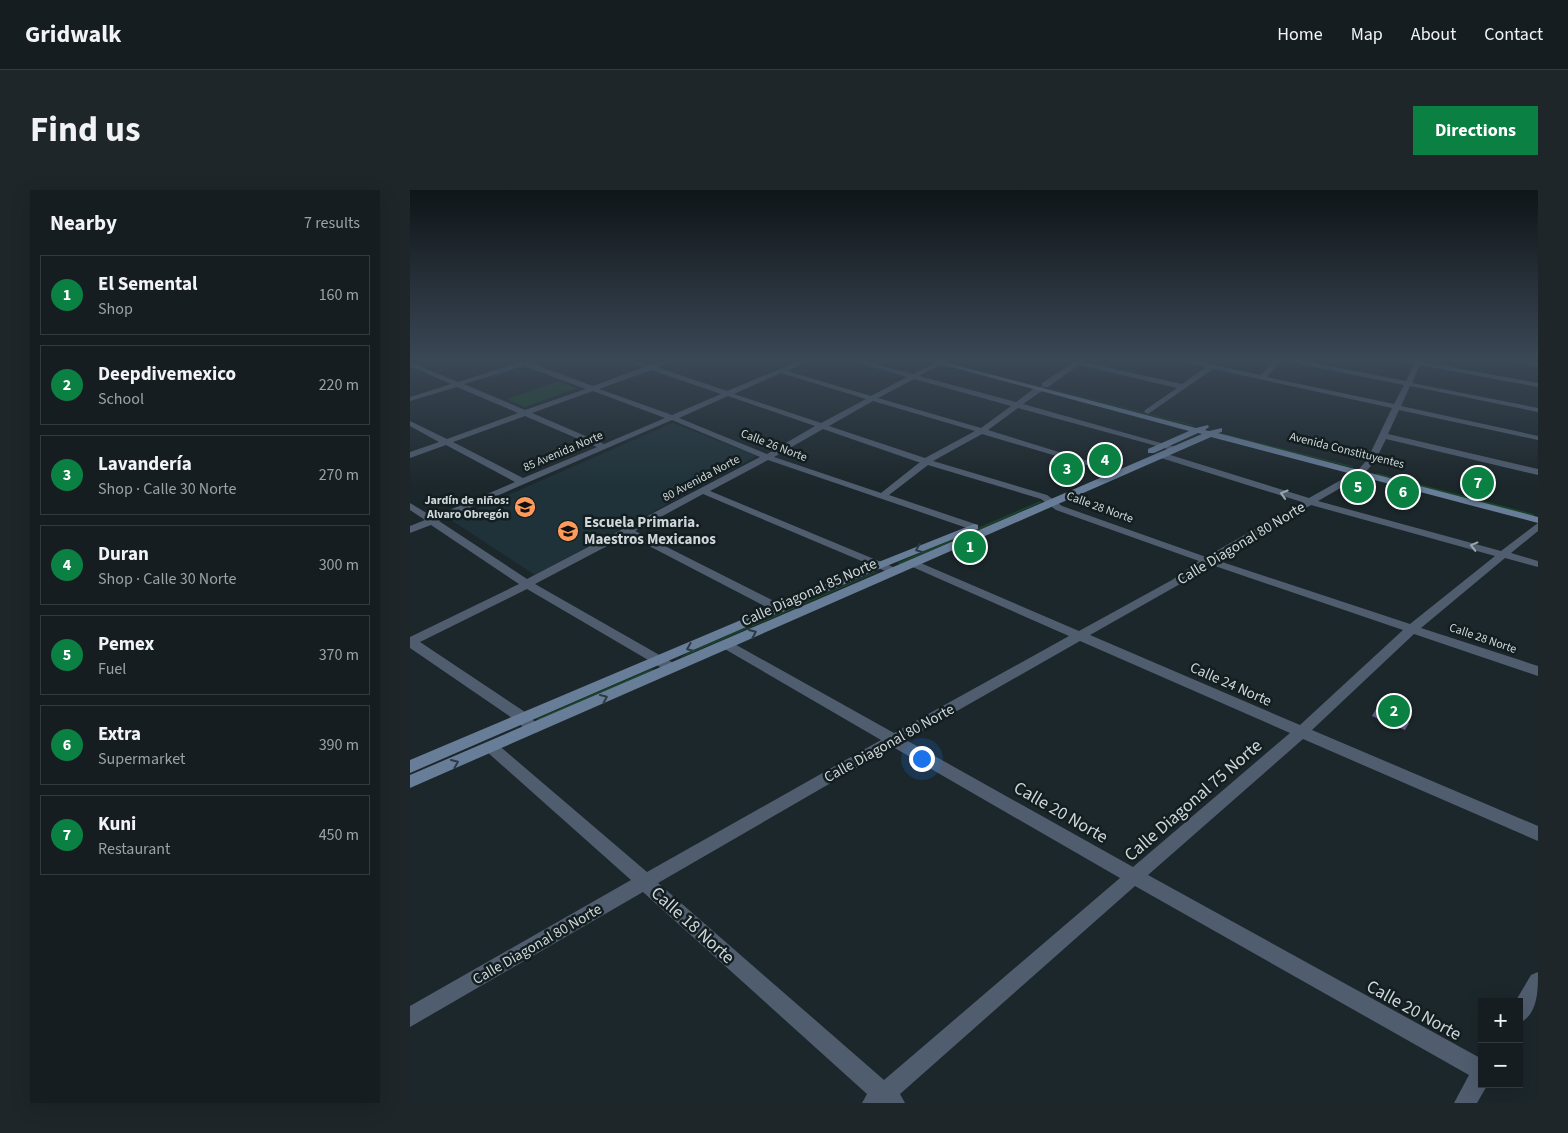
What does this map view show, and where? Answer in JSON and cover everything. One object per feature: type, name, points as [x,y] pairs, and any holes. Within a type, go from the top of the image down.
[{"type":"main road","name":"Avenida Constituyentes","points":[[1098,402],[1363,470],[1538,512]]},
{"type":"main road","name":"Avenida Constituyentes","points":[[1104,402],[1148,412],[1208,430]]},
{"type":"main road","name":"Calle Diagonal 85 Norte","points":[[410,767],[672,668],[727,645],[912,563],[1110,469],[1163,450],[1178,449],[1208,430]]},
{"type":"main road","name":"Calle Diagonal 85 Norte","points":[[410,782],[491,747],[528,723],[661,660],[880,565],[1047,500],[1208,430]]},
{"type":"main road","name":"Avenida Constituyentes","points":[[1363,470],[1538,520]]},
{"type":"street","points":[[496,402],[604,447]]},
{"type":"street","points":[[410,455],[558,402]]},
{"type":"street","name":"Calle 26 Norte","points":[[630,402],[767,457],[974,527]]},
{"type":"street","name":"85 Avenida Norte","points":[[410,530],[711,402]]},
{"type":"street","name":"Calle 28 Norte","points":[[755,402],[1047,500],[1208,560],[1538,671]]},
{"type":"street","name":"80 Avenida Norte","points":[[410,642],[628,531],[767,457],[865,402]]},
{"type":"street","points":[[885,402],[1110,469]]},
{"type":"street","points":[[1004,402],[1163,450],[1310,502],[1538,564]]},
{"type":"street","points":[[881,497],[927,461],[983,430],[1021,402]]},
{"type":"street","points":[[1148,412],[1163,402]]},
{"type":"street","points":[[1367,402],[1538,438]]},
{"type":"street","points":[[1363,470],[1384,436],[1399,402]]},
{"type":"street","points":[[1496,402],[1538,410]]},
{"type":"street","points":[[410,423],[523,482]]},
{"type":"street","points":[[1384,436],[1538,472]]},
{"type":"street","name":"Calle Diagonal 80 Norte","points":[[410,1017],[894,739],[1176,582],[1208,560],[1363,470]]},
{"type":"street","points":[[703,491],[894,571]]},
{"type":"street","points":[[410,506],[434,520],[527,584],[672,668]]},
{"type":"street","name":"Calle Diagonal 75 Norte","points":[[884,1100],[1134,877],[1301,732],[1413,628],[1538,526]]},
{"type":"street","points":[[628,531],[780,609]]},
{"type":"street","name":"Calle 24 Norte","points":[[912,563],[1538,834]]},
{"type":"street","points":[[410,642],[528,723]]},
{"type":"street","name":"Calle 20 Norte","points":[[727,645],[1478,1071]]},
{"type":"street","name":"Calle 18 Norte","points":[[491,747],[646,882],[823,1042],[884,1100]]},
{"type":"street","points":[[1523,1006],[1538,982]]},
{"type":"street","points":[[1464,1103],[1478,1080]]},
{"type":"shaded area","points":[[673,423],[757,456],[535,575],[451,520]]},
{"type":"shaded area","points":[[1376,709],[1409,723],[1405,730],[1372,716]]},
{"type":"green space","points":[[513,402],[540,402],[525,407]]},
{"type":"green space","points":[[1097,402],[1193,425],[1193,426]]},
{"type":"green space","points":[[1224,434],[1352,466],[1355,468],[1225,436]]},
{"type":"green space","points":[[1377,473],[1534,514],[1533,517],[1375,475]]},
{"type":"green space","points":[[1040,501],[1042,502],[900,564],[897,563]]},
{"type":"green space","points":[[878,572],[680,658],[687,653]]},
{"type":"green space","points":[[651,669],[655,670],[539,720],[536,719]]},
{"type":"place","name":"Duran","points":[[1105,460]]},
{"type":"place","name":"Lavandería","points":[[1067,469]]},
{"type":"place","name":"Kuni","points":[[1478,483]]},
{"type":"place","name":"Pemex","points":[[1358,487]]},
{"type":"place","name":"Extra","points":[[1403,492]]},
{"type":"place","name":"Jardín de niños: Alvaro Obregón","points":[[525,507]]},
{"type":"place","name":"Escuela Primaria. Maestros Mexicanos","points":[[568,531]]},
{"type":"place","name":"El Semental","points":[[970,547]]},
{"type":"place","name":"Deepdivemexico","points":[[1394,711]]}]
